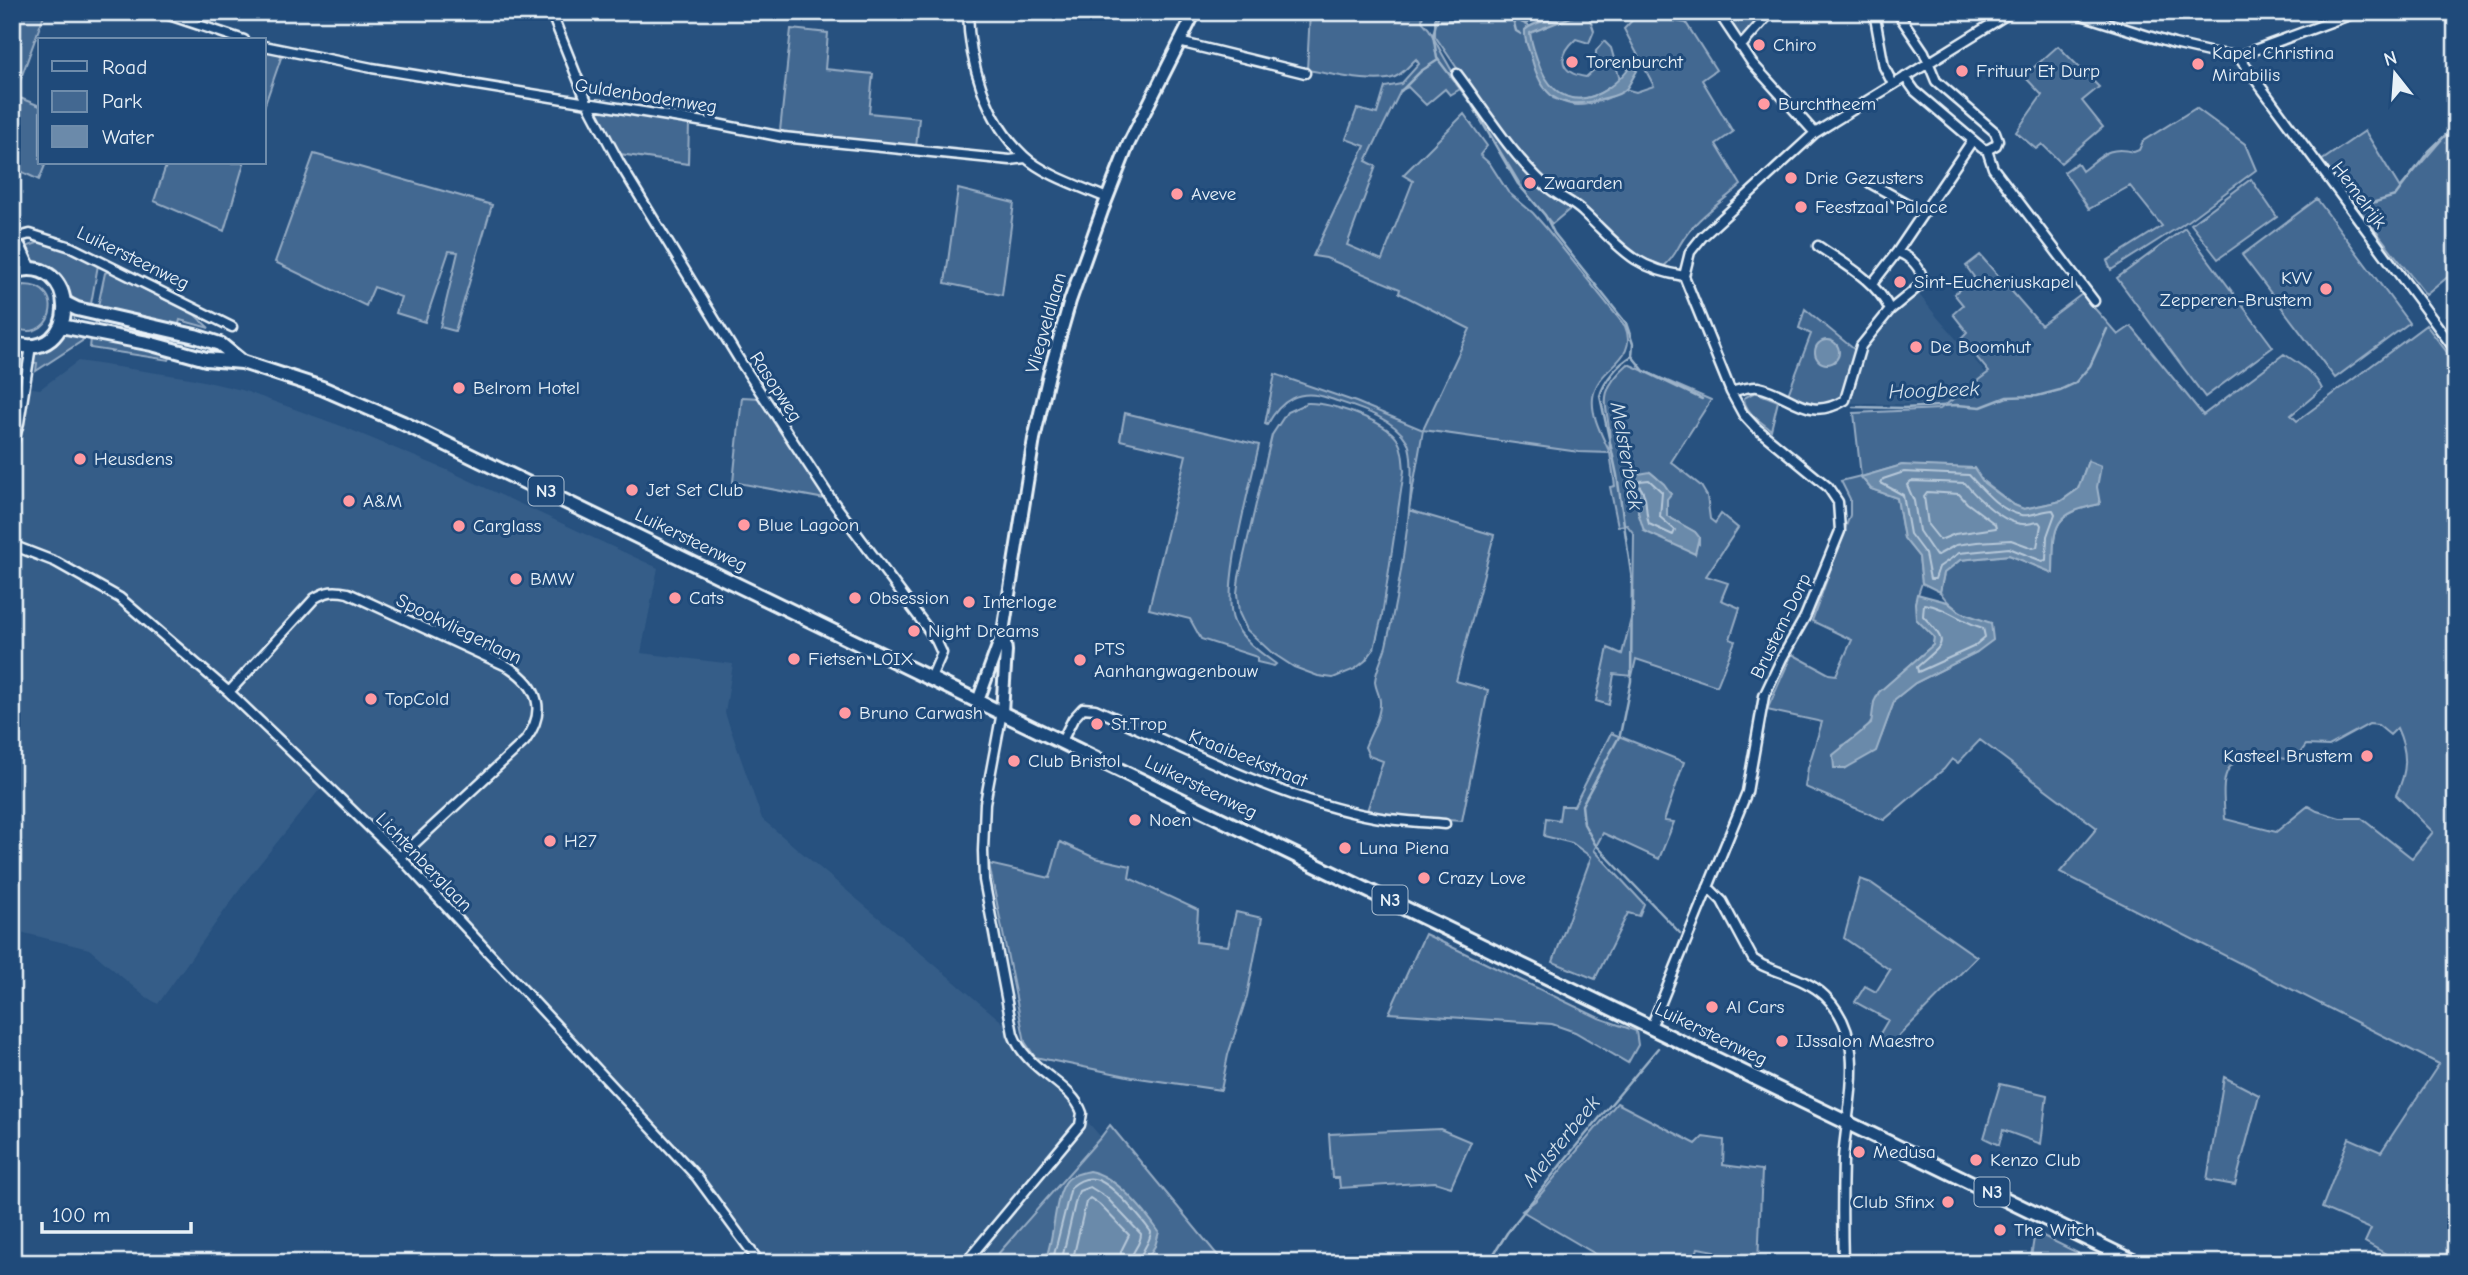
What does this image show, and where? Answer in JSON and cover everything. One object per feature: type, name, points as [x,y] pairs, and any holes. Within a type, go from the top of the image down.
[{"type":"main road","name":"Vliegveldlaan","points":[[978,701],[1003,632],[1026,483],[1047,384],[1082,263],[1128,145],[1195,12]]},
{"type":"main road","name":"Luikersteenweg","points":[[13,238],[30,269]]},
{"type":"main road","points":[[12,272],[30,269],[50,276],[63,293],[65,303],[61,326],[49,340],[31,346],[14,344]]},
{"type":"main road","name":"Luikersteenweg","points":[[65,303],[77,309],[220,344],[242,362]]},
{"type":"main road","name":"Luikersteenweg","points":[[61,326],[152,344],[206,359],[242,362],[322,388],[445,442],[2137,1263]]},
{"type":"main road","name":"Vliegveldlaan","points":[[1002,712],[1006,651],[1003,632]]},
{"type":"street","points":[[160,12],[238,38]]},
{"type":"street","name":"Rasopweg","points":[[551,12],[587,102],[620,164],[782,427],[831,499],[936,640],[942,653],[931,678]]},
{"type":"street","points":[[968,12],[971,51],[981,85],[993,115],[1005,135],[1025,158],[1107,198]]},
{"type":"street","points":[[1667,12],[1681,16],[1685,12]]},
{"type":"street","points":[[1718,12],[1740,47],[1815,133]]},
{"type":"street","points":[[1740,47],[1771,12]]},
{"type":"street","points":[[1874,12],[1884,67],[1893,84]]},
{"type":"street","points":[[1897,12],[1924,52],[1936,81],[1997,134],[1996,145],[1987,150]]},
{"type":"street","points":[[1457,74],[1506,141],[1542,183],[1559,197],[1581,209],[1633,260],[1668,274],[1685,276],[1690,252],[1696,243],[1815,133],[2011,12]]},
{"type":"street","points":[[2072,12],[2174,44],[2238,57],[2358,12]]},
{"type":"street","points":[[1179,42],[1305,73]]},
{"type":"street","name":"Guldenbodemweg","points":[[266,46],[372,68],[806,140],[1010,160],[1025,158]]},
{"type":"street","name":"Hemelrijk","points":[[2238,57],[2456,351]]},
{"type":"street","points":[[1905,77],[1915,90],[1972,141],[1987,150],[1993,168],[2094,301]]},
{"type":"street","points":[[1872,284],[1897,252],[1972,141]]},
{"type":"street","points":[[1870,183],[1924,213]]},
{"type":"street","name":"Luikersteenweg","points":[[13,238],[30,234],[71,247],[232,327]]},
{"type":"street","points":[[1818,246],[1872,284],[1884,297],[1890,310]]},
{"type":"street","points":[[1731,392],[1760,388],[1810,409],[1845,400],[1861,346],[1890,310],[1923,283],[1920,271],[1912,259],[1897,252]]},
{"type":"street","name":"Brustem-Dorp","points":[[1651,1027],[1747,792],[1764,696],[1837,544],[1841,518],[1838,502],[1828,487],[1742,414],[1685,276]]},
{"type":"street","points":[[12,379],[14,344]]},
{"type":"street","points":[[12,448],[31,346]]},
{"type":"street","name":"Lichtenberglaan","points":[[12,545],[56,562],[120,598],[229,692],[400,857],[696,1175],[760,1263]]},
{"type":"street","name":"Spookvliegerlaan","points":[[229,692],[315,598],[325,592],[337,590],[522,675],[537,701],[538,712],[534,728],[525,741],[400,857]]},
{"type":"street","name":"Kraaibeekstraat","points":[[1062,741],[1073,719],[1083,708],[1095,709],[1233,770],[1315,802],[1377,818],[1445,824]]},
{"type":"street","points":[[965,1263],[1080,1125],[1082,1113],[1071,1096],[1018,1048],[1013,1034],[984,880],[982,851],[987,791],[1002,712]]},
{"type":"street","points":[[1708,887],[1723,901],[1754,959],[1771,970],[1815,988],[1835,1007],[1848,1034],[1853,1056],[1843,1168],[1843,1263]]},
{"type":"shaded area","name":"De Boomhut","points":[[1918,293],[2005,395],[1922,405],[1850,403],[1861,360],[1868,345],[1891,315]]},
{"type":"shaded area","points":[[78,361],[190,378],[242,390],[344,427],[447,470],[658,568],[641,653],[733,664],[725,713],[762,819],[1007,1026],[1014,1052],[1071,1103],[1100,1136],[1110,1125],[1224,1263],[751,1263],[695,1182],[419,886],[320,789],[245,882],[158,1004],[143,995],[89,949],[12,930],[12,385],[40,389]]},
{"type":"green space","points":[[12,12],[45,12],[14,97],[12,96]]},
{"type":"green space","points":[[1310,12],[1423,12],[1422,21],[1489,127],[1527,171],[1570,209],[1552,224],[1523,189],[1462,88],[1450,95],[1445,89],[1426,105],[1408,87],[1401,90],[1366,161],[1376,166],[1347,245],[1382,260],[1413,181],[1403,175],[1464,114],[1487,146],[1480,155],[1490,164],[1508,192],[1547,229],[1625,326],[1627,348],[1601,378],[1593,398],[1595,418],[1609,451],[1606,397],[1616,376],[1628,364],[1711,400],[1671,462],[1701,486],[1707,496],[1710,519],[1715,523],[1721,514],[1738,528],[1706,576],[1728,583],[1721,600],[1740,608],[1730,639],[1735,641],[1717,686],[1636,659],[1632,676],[1614,674],[1609,705],[1596,701],[1608,648],[1622,654],[1633,611],[1634,534],[1627,525],[1618,526],[1610,487],[1615,486],[1610,453],[1579,452],[1423,430],[1470,329],[1399,293],[1400,289],[1326,258],[1313,256],[1365,146],[1346,139],[1357,109],[1377,114],[1385,87],[1401,84],[1419,64],[1416,59],[1395,77],[1376,80],[1307,70]],"holes":[[[1650,472],[1660,481],[1665,491],[1666,516],[1695,532],[1699,537],[1699,544],[1638,512],[1639,495]]]},
{"type":"green space","points":[[1435,12],[1518,14],[1521,22],[1529,26],[1525,30],[1526,42],[1553,98],[1576,105],[1599,101],[1625,89],[1636,92],[1654,86],[1624,29],[1638,14],[1686,23],[1716,70],[1702,80],[1733,132],[1716,144],[1741,185],[1693,227],[1664,266],[1634,255],[1593,216],[1547,182],[1530,165],[1435,36]]},
{"type":"green space","points":[[1584,12],[1598,12],[1590,19],[1594,31],[1589,43],[1576,39],[1570,45],[1564,57],[1566,68],[1586,77],[1596,68],[1596,51],[1604,41],[1611,48],[1620,80],[1594,95],[1573,98],[1552,88],[1545,78],[1534,55],[1530,32]]},
{"type":"green space","points":[[1721,12],[1767,12],[1741,42]]},
{"type":"green space","points":[[791,29],[828,33],[825,69],[873,74],[869,113],[919,118],[916,148],[780,131]]},
{"type":"green space","points":[[2058,46],[2099,87],[2082,101],[2103,127],[2061,163],[2042,144],[2036,149],[2016,132],[2042,95],[2024,76]]},
{"type":"green space","points":[[266,51],[282,55],[266,101]]},
{"type":"green space","points":[[20,98],[38,105],[38,164],[46,164],[39,180],[12,167],[12,120]]},
{"type":"green space","points":[[593,107],[689,123],[688,164],[620,154]]},
{"type":"green space","points":[[2196,108],[2245,144],[2256,170],[2182,225],[2111,270],[2107,261],[2162,226],[2130,186],[2089,209],[2064,172],[2077,163],[2082,171],[2111,151],[2139,150],[2143,141]]},
{"type":"green space","points":[[2456,123],[2456,270],[2426,295],[2321,161],[2365,131],[2400,188]]},
{"type":"green space","points":[[314,154],[492,205],[455,331],[440,327],[458,252],[449,251],[425,322],[396,313],[401,297],[374,287],[366,306],[275,262]]},
{"type":"green space","points":[[167,164],[244,164],[224,231],[154,201]]},
{"type":"green space","points":[[2251,179],[2277,217],[2218,259],[2191,224]]},
{"type":"green space","points":[[958,189],[1014,203],[1002,295],[945,283]]},
{"type":"green space","name":"KVV Zepperen-Brustem","points":[[2317,199],[2409,323],[2335,378],[2242,255]]},
{"type":"green space","points":[[2185,228],[2273,347],[2205,397],[2117,278]]},
{"type":"green space","points":[[43,241],[65,248],[98,265],[91,304],[83,303],[80,306],[58,279],[33,260],[23,248]]},
{"type":"green space","points":[[1980,255],[2041,325],[2082,294],[2118,335],[2131,326],[2203,415],[2284,354],[2310,373],[2322,389],[2291,415],[2297,421],[2426,325],[2456,364],[2456,1263],[2402,1263],[2365,1242],[2371,1229],[2322,1208],[2349,1138],[2381,1152],[2439,1064],[2060,872],[2097,828],[1980,740],[1958,763],[1952,759],[1944,769],[1884,820],[1805,787],[1822,722],[1767,710],[1792,654],[1829,674],[1836,675],[1852,640],[1812,621],[1850,515],[1850,499],[1841,481],[1861,476],[1854,413],[1940,409],[1989,372],[1961,338],[1967,332],[1953,314],[1963,305],[1954,294],[1974,277],[1966,266]],"holes":[[[2088,461],[2100,504],[2072,513],[2058,525],[2053,573],[2009,555],[1960,560],[1944,573],[1940,592],[1945,599],[1963,613],[1991,623],[1977,652],[1915,683],[1895,699],[1881,737],[1846,768],[1842,746],[1866,729],[1872,720],[1879,692],[1933,645],[1934,638],[1915,603],[1922,583],[1919,557],[1904,538],[1897,498],[1871,489],[1861,477],[1902,465],[1984,482],[2023,509],[2061,501],[2078,489]],[[2369,724],[2378,725],[2390,735],[2397,728],[2405,762],[2403,778],[2396,795],[2433,832],[2412,858],[2361,818],[2340,818],[2308,806],[2276,832],[2225,819],[2224,784],[2230,767],[2237,760],[2262,756],[2295,760],[2306,745],[2329,746]]]},
{"type":"green space","points":[[109,271],[195,315],[209,328],[180,320],[178,327],[107,311],[107,308],[98,306],[105,273]]},
{"type":"green space","points":[[24,285],[38,288],[47,295],[50,304],[50,314],[45,323],[37,329],[26,331],[12,326],[12,290]]},
{"type":"green space","points":[[1805,309],[1855,350],[1844,394],[1823,404],[1787,397],[1811,334],[1799,328]]},
{"type":"green space","points":[[96,321],[160,334],[162,338],[95,325]]},
{"type":"green space","points":[[76,332],[76,336],[84,337],[82,341],[36,371],[37,363],[31,362],[43,346],[63,335]]},
{"type":"green space","points":[[91,339],[148,348],[170,358],[169,360],[90,348]]},
{"type":"green space","points":[[1275,374],[1356,402],[1423,430],[1409,508],[1411,456],[1407,441],[1400,432],[1382,419],[1328,398],[1308,394],[1292,398],[1278,409],[1267,425],[1265,424]]},
{"type":"green space","points":[[17,378],[22,378],[12,434],[12,408]]},
{"type":"green space","points":[[1755,392],[1778,401],[1771,430],[1747,408],[1744,398]]},
{"type":"green space","points":[[742,397],[760,398],[825,499],[733,482]]},
{"type":"green space","points":[[1307,403],[1342,409],[1381,425],[1397,439],[1402,451],[1404,471],[1382,616],[1374,649],[1355,669],[1333,678],[1318,676],[1294,667],[1271,652],[1247,630],[1239,613],[1237,593],[1272,435],[1287,412]]},
{"type":"green space","points":[[1125,413],[1259,445],[1234,562],[1231,607],[1234,622],[1242,635],[1276,664],[1274,666],[1257,662],[1257,657],[1201,639],[1190,619],[1149,609],[1186,455],[1120,440]]},
{"type":"green space","points":[[1409,510],[1494,535],[1456,681],[1488,690],[1462,821],[1398,817],[1367,811],[1383,761],[1369,756],[1365,747],[1379,713],[1380,699],[1375,684],[1376,677],[1390,628]]},
{"type":"green space","points":[[1611,733],[1684,762],[1664,821],[1674,822],[1659,859],[1603,833],[1594,850],[1644,904],[1639,916],[1628,913],[1595,979],[1553,962],[1591,857],[1572,843],[1544,836],[1546,818],[1559,820],[1561,806],[1574,806]]},
{"type":"green space","points":[[1060,842],[1095,858],[1131,866],[1129,878],[1198,910],[1196,942],[1228,946],[1236,912],[1262,918],[1247,996],[1228,1055],[1221,1090],[1132,1077],[1035,1057],[1025,1042],[989,864],[1050,878]]},
{"type":"green space","points":[[1860,879],[1871,883],[1977,957],[1895,1040],[1878,1037],[1888,1020],[1855,1002],[1865,986],[1876,992],[1890,970],[1844,938]]},
{"type":"green space","points":[[1425,934],[1599,1018],[1636,1031],[1638,1045],[1628,1063],[1575,1032],[1552,1024],[1389,1013]]},
{"type":"green space","points":[[2224,1077],[2259,1095],[2235,1185],[2207,1180]]},
{"type":"green space","points":[[2000,1084],[2047,1095],[2041,1144],[2003,1130],[1999,1145],[1984,1138]]},
{"type":"green space","points":[[1617,1103],[1696,1144],[1703,1137],[1724,1140],[1723,1165],[1762,1170],[1758,1263],[1710,1263],[1715,1251],[1698,1248],[1693,1263],[1611,1263],[1522,1211],[1535,1201]]},
{"type":"green space","points":[[1110,1125],[1224,1263],[990,1263],[1101,1137]]},
{"type":"green space","points":[[1440,1129],[1471,1142],[1451,1187],[1435,1182],[1340,1188],[1339,1178],[1332,1178],[1329,1134]]},
{"type":"green space","points":[[2035,1232],[2078,1253],[2078,1263],[2030,1263]]},
{"type":"water","points":[[1518,12],[1546,12],[1526,24],[1521,22]]},
{"type":"water","points":[[1571,12],[1584,12],[1530,33],[1545,77],[1555,90],[1567,97],[1580,99],[1606,89],[1631,65],[1637,71],[1621,93],[1586,103],[1574,103],[1563,102],[1546,91],[1535,70],[1526,43],[1525,30]]},
{"type":"water","points":[[1827,340],[1835,344],[1839,352],[1835,360],[1827,364],[1819,360],[1815,352],[1819,344]]},
{"type":"water","points":[[2088,461],[2101,466],[2097,487],[2100,504],[2072,513],[2058,525],[2053,573],[2009,555],[1960,560],[1944,573],[1940,592],[1922,583],[1919,557],[1904,538],[1897,498],[1871,489],[1861,477],[1902,465],[1974,468],[1984,483],[2024,509],[2061,501],[2078,489]]},
{"type":"water","points":[[1650,472],[1671,494],[1667,499],[1667,516],[1699,537],[1695,554],[1644,531],[1638,512],[1639,495],[1626,486],[1633,475]]},
{"type":"water","points":[[1917,594],[1947,602],[1960,612],[1991,623],[1993,640],[1977,652],[1915,683],[1895,699],[1876,751],[1846,768],[1834,768],[1833,755],[1871,724],[1874,702],[1879,692],[1933,645],[1934,637],[1916,619]]},
{"type":"water","points":[[1089,1171],[1119,1186],[1159,1232],[1155,1246],[1144,1263],[1044,1263],[1061,1191],[1070,1178]]},
{"type":"waterway","name":"Melsterbeek","points":[[1439,12],[1433,35],[1437,58],[1471,103],[1518,184],[1545,215],[1554,233],[1626,323],[1633,344],[1632,356]]},
{"type":"waterway","points":[[1436,21],[1509,18],[1513,19],[1516,31],[1521,34]]},
{"type":"waterway","points":[[1401,91],[1421,71],[1438,60]]},
{"type":"waterway","name":"Hoogbeek","points":[[2362,206],[2395,196],[2429,151],[2456,125]]},
{"type":"waterway","name":"Hoogbeek","points":[[1853,407],[1981,407],[2007,397],[2037,396],[2060,390],[2075,383],[2090,366],[2107,329]]},
{"type":"waterway","name":"Melsterbeek","points":[[1632,356],[1612,373],[1600,396],[1617,475],[1632,580],[1631,681],[1620,735],[1582,805],[1584,824],[1595,844],[1680,933]]},
{"type":"waterway","name":"Hoogbeek","points":[[1632,356],[1644,371],[1702,399]]},
{"type":"waterway","name":"Melsterbeek","points":[[1492,1257],[1507,1233],[1566,1158],[1658,1048]]},
{"type":"place","name":"Chiro","points":[[1759,45]]},
{"type":"place","name":"Torenburcht","points":[[1572,62]]},
{"type":"place","name":"Kapel Christina Mirabilis","points":[[2198,64]]},
{"type":"place","name":"Frituur Et Durp","points":[[1962,71]]},
{"type":"place","name":"Burchtheem","points":[[1764,104]]},
{"type":"place","name":"Drie Gezusters","points":[[1791,178]]},
{"type":"place","name":"Zwaarden","points":[[1530,183]]},
{"type":"place","name":"Aveve","points":[[1177,194]]},
{"type":"place","name":"Feestzaal Palace","points":[[1801,207]]},
{"type":"place","name":"Sint-Eucheriuskapel","points":[[1900,282]]},
{"type":"place","name":"KVV Zepperen-Brustem","points":[[2326,289]]},
{"type":"place","name":"De Boomhut","points":[[1916,347]]},
{"type":"place","name":"Belrom Hotel","points":[[459,388]]},
{"type":"place","name":"Heusdens","points":[[80,459]]},
{"type":"place","name":"Jet Set Club","points":[[632,490]]},
{"type":"place","name":"A&M","points":[[349,501]]},
{"type":"place","name":"Blue Lagoon","points":[[744,525]]},
{"type":"place","name":"Carglass","points":[[459,526]]},
{"type":"place","name":"BMW","points":[[516,579]]},
{"type":"place","name":"Cats","points":[[675,598]]},
{"type":"place","name":"Obsession","points":[[855,598]]},
{"type":"place","name":"Interloge","points":[[969,602]]},
{"type":"place","name":"Night Dreams","points":[[914,631]]},
{"type":"place","name":"Fietsen LOIX","points":[[794,659]]},
{"type":"place","name":"PTS Aanhangwagenbouw","points":[[1080,660]]},
{"type":"place","name":"TopCold","points":[[371,699]]},
{"type":"place","name":"Bruno Carwash","points":[[845,713]]},
{"type":"place","name":"St.Trop","points":[[1097,724]]},
{"type":"place","name":"Kasteel Brustem","points":[[2367,756]]},
{"type":"place","name":"Club Bristol","points":[[1014,761]]},
{"type":"place","name":"Noen","points":[[1135,820]]},
{"type":"place","name":"H27","points":[[550,841]]},
{"type":"place","name":"Luna Piena","points":[[1345,848]]},
{"type":"place","name":"Crazy Love","points":[[1424,878]]},
{"type":"place","name":"Al Cars","points":[[1712,1007]]},
{"type":"place","name":"IJssalon Maestro","points":[[1782,1041]]},
{"type":"place","name":"Medusa","points":[[1859,1152]]},
{"type":"place","name":"Kenzo Club","points":[[1976,1160]]},
{"type":"place","name":"Club Sfinx","points":[[1948,1202]]},
{"type":"place","name":"The Witch","points":[[2000,1230]]}]
